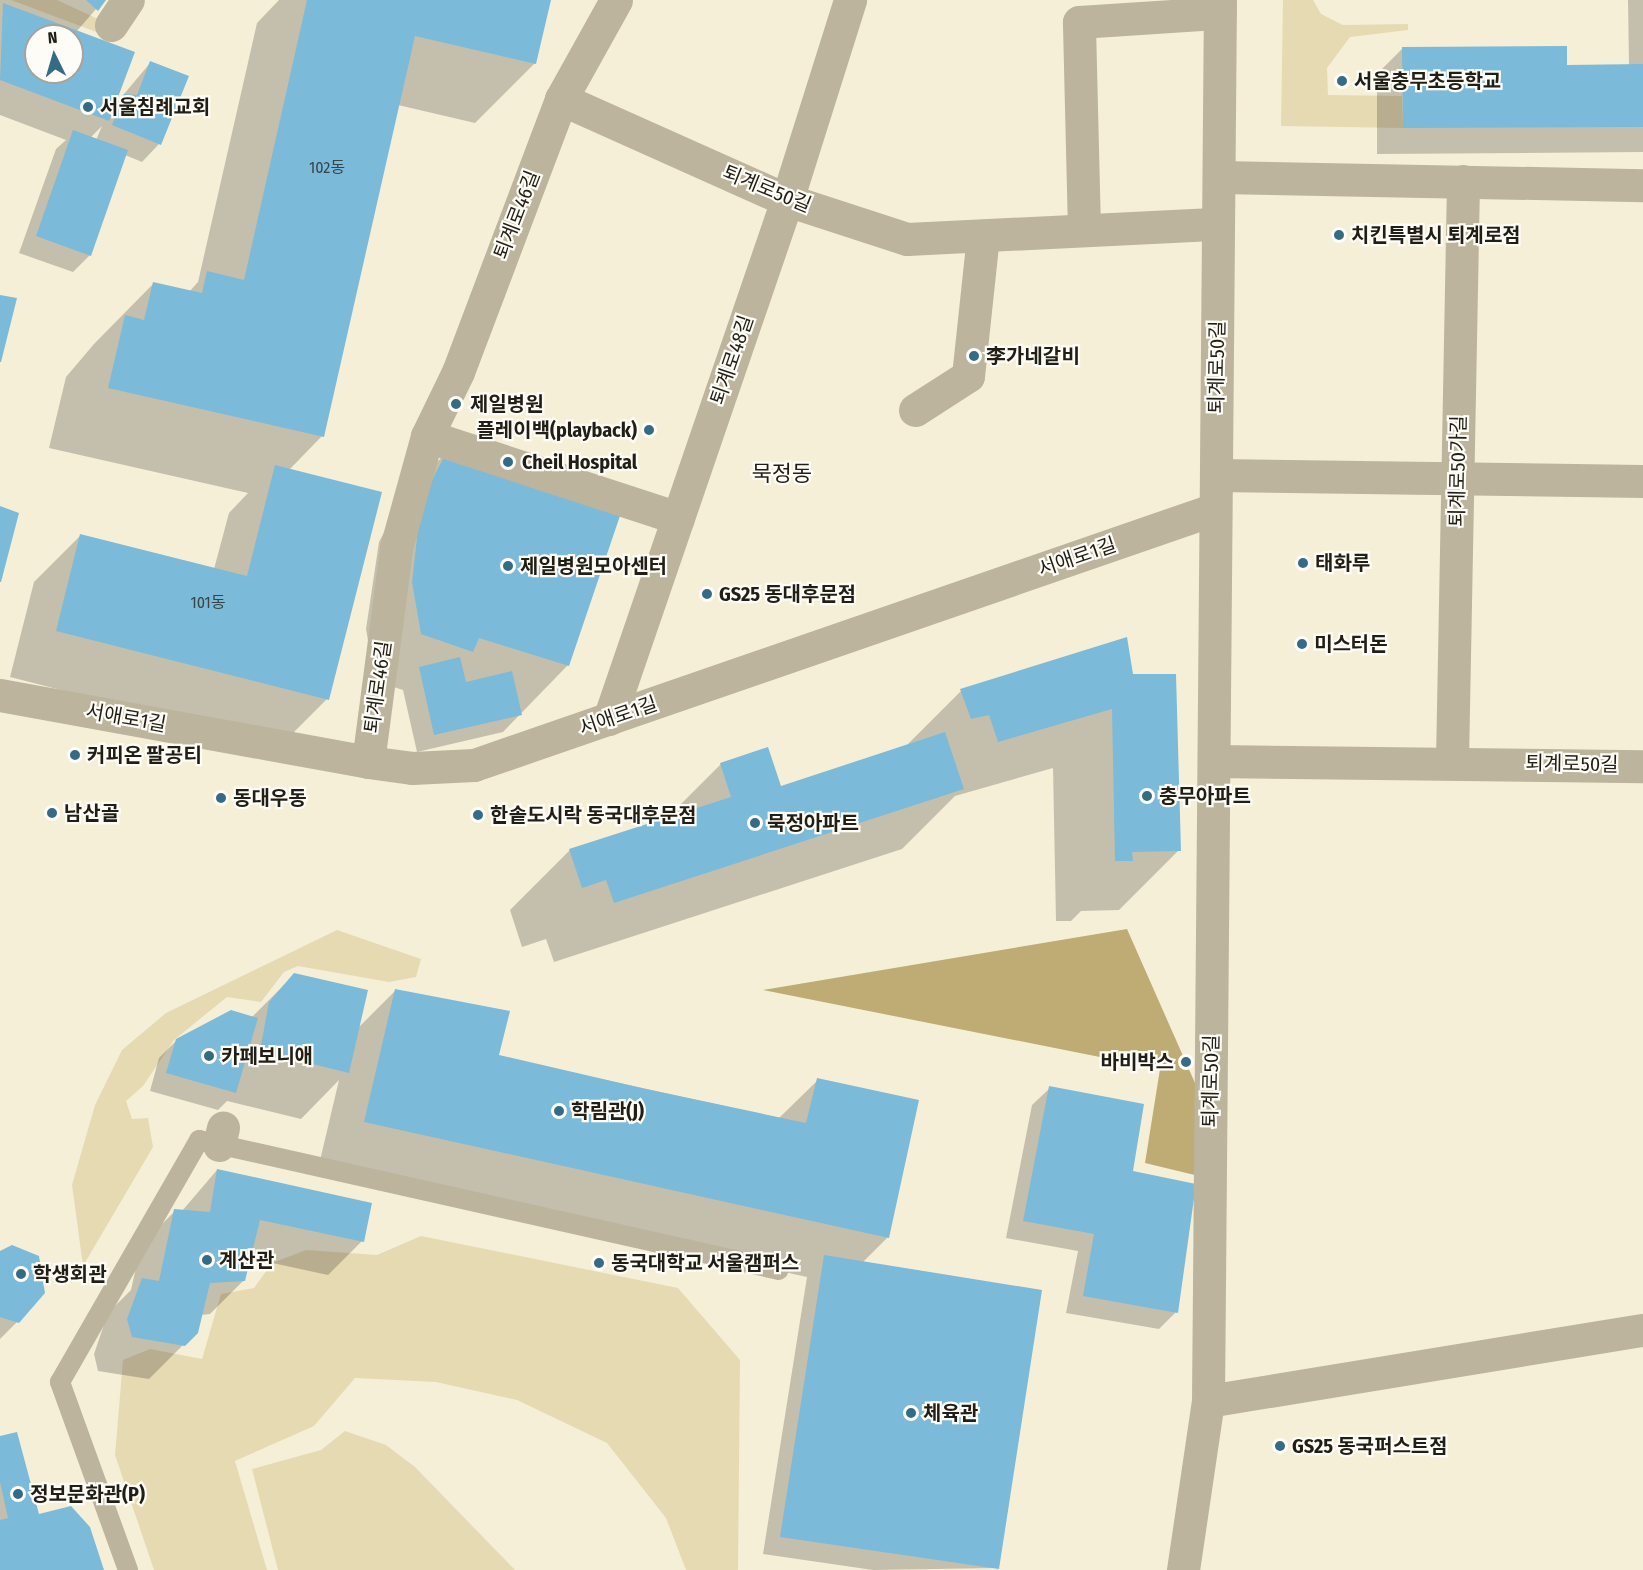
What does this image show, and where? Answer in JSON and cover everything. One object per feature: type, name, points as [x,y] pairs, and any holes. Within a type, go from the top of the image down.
[{"type":"street","name":"퇴계로46길","points":[[368,762],[396,548],[427,436],[458,372],[561,99],[616,0]]},
{"type":"street","name":"퇴계로48길","points":[[609,719],[788,200],[850,0]]},
{"type":"street","name":"퇴계로50길","points":[[1084,230],[1079,22],[1220,6],[1208,1401],[1183,1570]]},
{"type":"street","name":"퇴계로50길","points":[[561,99],[788,200],[907,239],[1218,224]]},
{"type":"street","points":[[1219,177],[1643,184]]},
{"type":"street","name":"퇴계로50가길","points":[[1452,761],[1463,181]]},
{"type":"street","points":[[915,410],[968,376],[983,236]]},
{"type":"street","points":[[427,436],[678,518]]},
{"type":"street","points":[[1216,475],[1643,481]]},
{"type":"street","name":"서애로1길","points":[[0,695],[368,762],[412,768],[474,765],[1215,509]]},
{"type":"street","name":"퇴계로50길","points":[[1214,761],[1452,761],[1643,766]]},
{"type":"street","points":[[1208,1401],[1643,1330]]},
{"type":"lane","points":[[128,1570],[60,1382],[199,1140],[221,1136],[779,1270]]},
{"type":"shaded area","points":[[11,0],[57,0],[111,25],[107,36],[84,27],[84,24],[75,24]]},
{"type":"shaded area","points":[[1283,0],[1313,0],[1321,14],[1343,25],[1408,24],[1408,30],[1350,37],[1327,68],[1328,95],[1402,96],[1403,128],[1281,126]]},
{"type":"shaded area","points":[[1127,929],[1195,1083],[1203,1177],[1145,1163],[1160,1069],[763,990]]},
{"type":"shaded area","points":[[337,930],[421,959],[416,977],[389,982],[298,966],[284,972],[261,1002],[227,997],[174,1040],[143,1086],[126,1101],[132,1119],[148,1118],[153,1147],[83,1266],[72,1185],[95,1105],[122,1050],[166,1013]]},
{"type":"shaded area","points":[[421,1236],[678,1288],[740,1360],[738,1570],[686,1570],[666,1518],[607,1443],[517,1400],[436,1382],[355,1378],[314,1426],[235,1461],[267,1570],[154,1570],[115,1455],[123,1360],[150,1349],[202,1359],[221,1294],[254,1288],[272,1263],[306,1250],[377,1255]]},
{"type":"shaded area","points":[[345,1431],[386,1445],[415,1467],[515,1570],[278,1570],[252,1469],[321,1450]]},
{"type":"building","points":[[86,0],[106,0],[98,11]]},
{"type":"building","points":[[307,0],[551,0],[536,64],[415,36],[324,437],[108,388],[125,315],[144,320],[153,282],[202,293],[207,271],[244,280]]},
{"type":"building","points":[[3,3],[60,24],[24,24],[24,84],[84,84],[84,33],[135,52],[109,121],[0,80]]},
{"type":"building","points":[[1567,46],[1567,65],[1643,64],[1643,127],[1403,128],[1402,47]]},
{"type":"building","points":[[150,61],[189,76],[161,145],[112,125],[124,94],[137,95]]},
{"type":"building","points":[[73,130],[128,150],[91,256],[36,236]]},
{"type":"building","points":[[0,295],[17,298],[1,362],[0,362]]},
{"type":"building","name":"제일병원모아센터","points":[[449,447],[623,507],[569,666],[479,638],[473,652],[421,634],[412,582],[419,520],[425,494]]},
{"type":"building","points":[[275,465],[382,492],[329,700],[56,631],[80,534],[247,576]]},
{"type":"building","points":[[0,506],[19,513],[1,582],[0,582]]},
{"type":"building","name":"충무아파트","points":[[1127,637],[1133,674],[1176,674],[1181,851],[1132,852],[1133,861],[1115,861],[1112,709],[998,742],[989,715],[971,719],[960,689]]},
{"type":"building","points":[[460,657],[466,682],[512,671],[522,715],[434,735],[419,667]]},
{"type":"building","name":"묵정아파트","points":[[945,732],[964,789],[614,903],[606,880],[582,888],[569,849],[731,797],[720,763],[768,747],[781,786]]},
{"type":"building","points":[[294,973],[368,990],[349,1073],[260,1051],[269,1002]]},
{"type":"building","name":"학림관(J)","points":[[395,989],[510,1011],[499,1055],[806,1123],[817,1078],[919,1100],[889,1238],[364,1122]]},
{"type":"building","name":"카페보니애","points":[[231,1010],[258,1018],[236,1093],[166,1073],[176,1039]]},
{"type":"building","points":[[1049,1086],[1144,1104],[1133,1171],[1196,1184],[1178,1313],[1083,1296],[1094,1234],[1023,1221]]},
{"type":"building","name":"계산관","points":[[217,1169],[372,1203],[364,1242],[260,1220],[245,1281],[210,1283],[198,1333],[185,1346],[132,1337],[127,1319],[142,1278],[159,1281],[174,1209],[210,1212]]},
{"type":"building","name":"학생회관","points":[[12,1245],[39,1256],[45,1293],[19,1323],[0,1317],[0,1251]]},
{"type":"building","name":"체육관","points":[[824,1255],[1042,1290],[999,1569],[780,1537]]},
{"type":"building","name":"정보문화관(P)","points":[[17,1432],[39,1514],[71,1506],[90,1527],[104,1570],[0,1570],[0,1520],[8,1518],[0,1482],[0,1436]]},
{"type":"place","name":"서울충무초등학교","points":[[1342,81]]},
{"type":"place","name":"서울침례교회","points":[[88,107]]},
{"type":"place","name":"치킨특별시 퇴계로점","points":[[1339,235]]},
{"type":"place","name":"李가네갈비","points":[[974,356]]},
{"type":"place","name":"제일병원","points":[[456,404]]},
{"type":"place","name":"플레이백(playback)","points":[[649,430]]},
{"type":"place","name":"Cheil Hospital","points":[[508,462]]},
{"type":"place","name":"태화루","points":[[1303,563]]},
{"type":"place","name":"제일병원모아센터","points":[[508,566]]},
{"type":"place","name":"GS25 동대후문점","points":[[707,594]]},
{"type":"place","name":"미스터돈","points":[[1302,644]]},
{"type":"place","name":"커피온 팔공티","points":[[75,755]]},
{"type":"place","name":"충무아파트","points":[[1147,796]]},
{"type":"place","name":"동대우동","points":[[221,798]]},
{"type":"place","name":"남산골","points":[[52,813]]},
{"type":"place","name":"한솥도시락 동국대후문점","points":[[478,815]]},
{"type":"place","name":"묵정아파트","points":[[755,823]]},
{"type":"place","name":"카페보니애","points":[[209,1056]]},
{"type":"place","name":"바비박스","points":[[1186,1062]]},
{"type":"place","name":"학림관(J)","points":[[559,1111]]},
{"type":"place","name":"계산관","points":[[207,1260]]},
{"type":"place","name":"동국대학교 서울캠퍼스","points":[[599,1263]]},
{"type":"place","name":"학생회관","points":[[21,1274]]},
{"type":"place","name":"체육관","points":[[911,1413]]},
{"type":"place","name":"GS25 동국퍼스트점","points":[[1280,1446]]},
{"type":"place","name":"정보문화관(P)","points":[[18,1494]]},
{"type":"district","name":"묵정동","points":[[782,474]]}]
